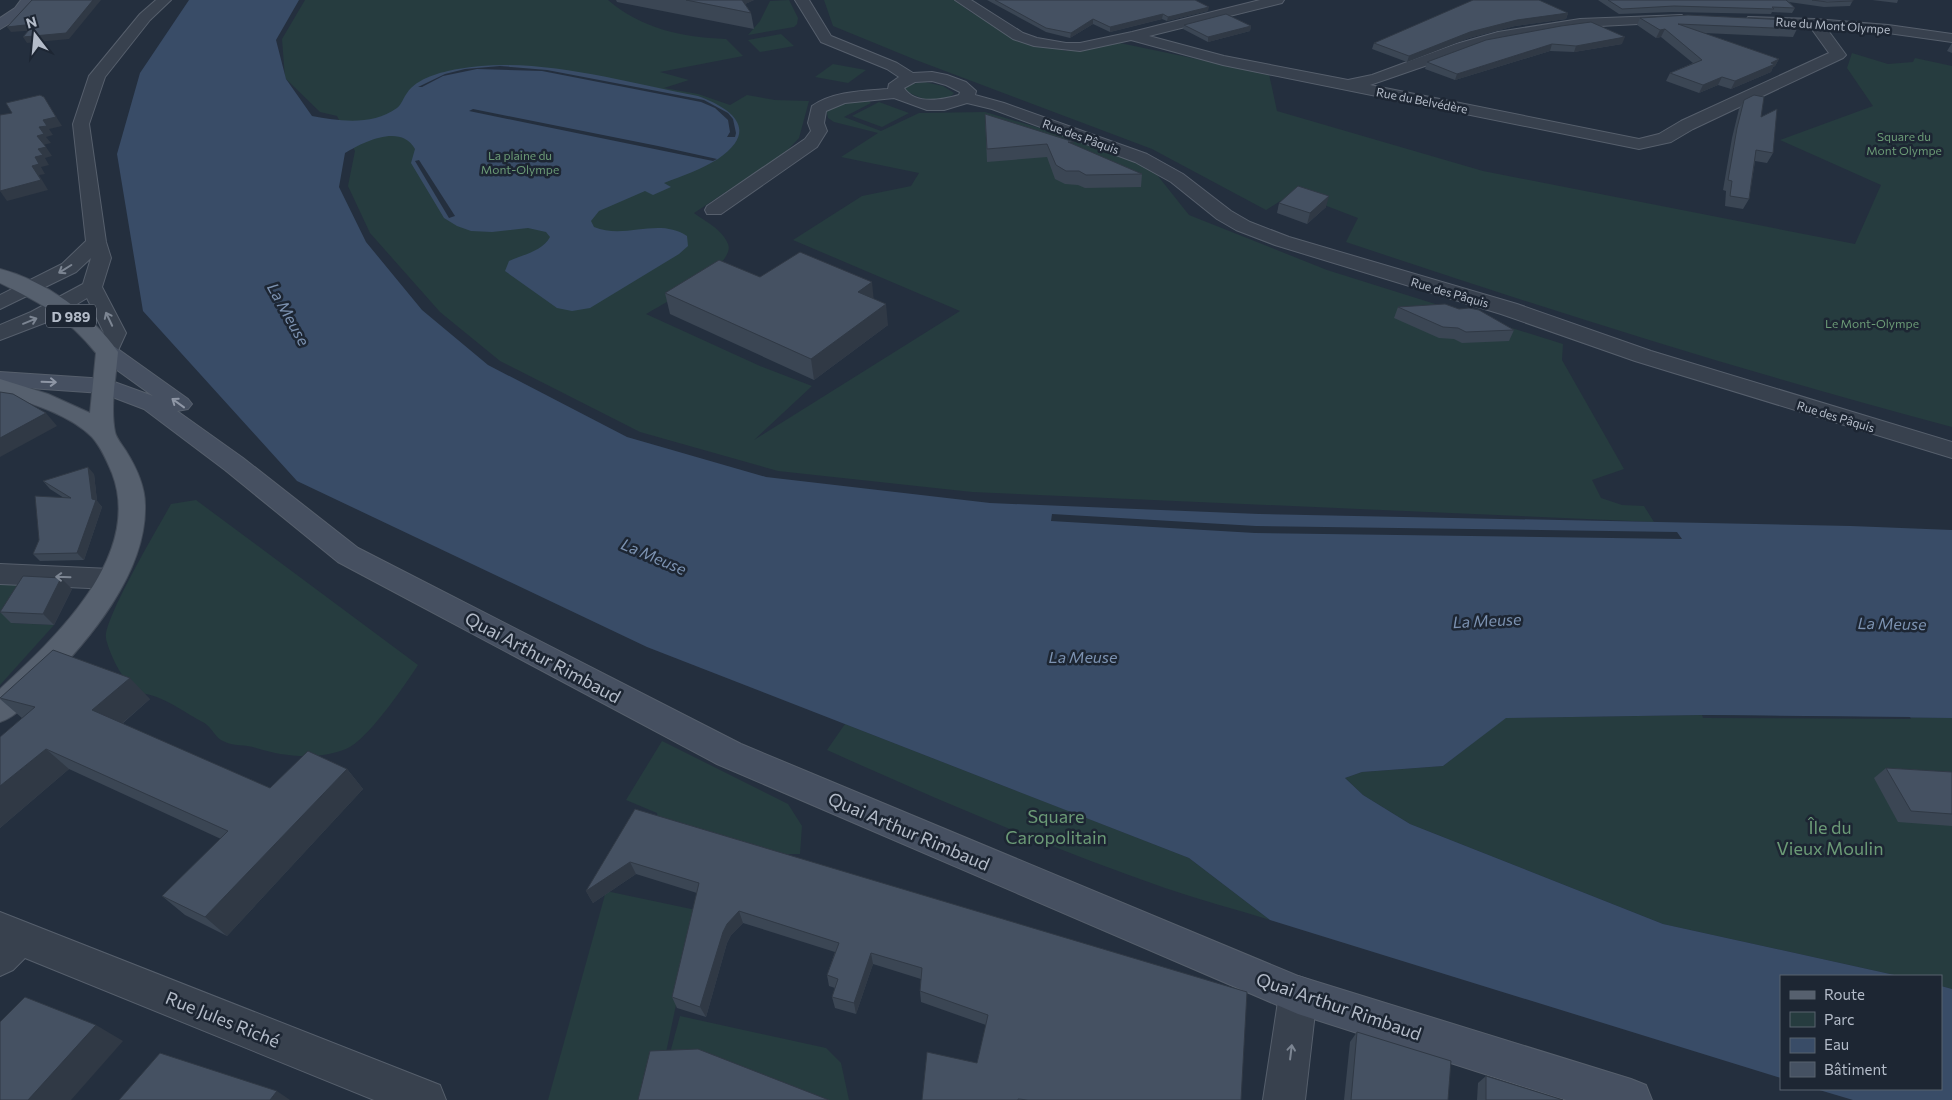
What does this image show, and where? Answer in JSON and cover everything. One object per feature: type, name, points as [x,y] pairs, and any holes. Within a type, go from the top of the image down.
[{"type":"main road","points":[[0,18],[28,0]]},
{"type":"main road","points":[[0,25],[20,11],[28,0]]},
{"type":"main road","name":"D 989","points":[[0,276],[54,301],[89,330],[107,352]]},
{"type":"main road","points":[[93,427],[102,409],[106,386],[107,352]]},
{"type":"main road","name":"Quai Arthur Rimbaud","points":[[107,352],[193,413],[234,464]]},
{"type":"main road","name":"Quai Arthur Rimbaud","points":[[0,378],[106,386],[152,404],[234,464],[348,555],[729,754],[1298,995],[1631,1100]]},
{"type":"main road","points":[[0,386],[29,394],[93,427],[123,466],[133,504],[127,539],[111,579],[88,617],[59,652],[0,709]]},
{"type":"street","points":[[0,333],[60,306],[92,287],[101,258],[96,242],[81,124],[97,76],[146,17],[164,0]]},
{"type":"street","points":[[802,0],[826,39],[892,66],[910,78]]},
{"type":"street","name":"Rue du Belvédère","points":[[962,0],[1018,36],[1034,42],[1066,48],[1080,47],[1131,36],[1224,60],[1639,144],[1665,138],[1688,125],[1838,55],[1815,23]]},
{"type":"street","points":[[1131,36],[1277,0]]},
{"type":"street","points":[[1333,82],[1357,83],[1376,79],[1461,47],[1498,36],[1534,29],[1614,20],[1690,18]]},
{"type":"street","name":"Rue du Mont Olympe","points":[[1738,20],[1888,28],[1952,38]]},
{"type":"street","points":[[932,77],[954,82],[968,91],[966,98],[944,105],[927,105],[912,102],[899,93],[895,87],[910,78],[932,77]]},
{"type":"street","points":[[714,210],[811,143],[819,131],[816,117],[818,109],[823,104],[838,100],[899,93]]},
{"type":"street","name":"Rue des Pâquis","points":[[966,98],[998,106],[1141,158],[1178,178],[1224,215],[1244,226],[1282,240],[1509,309],[1643,356],[1952,450]]},
{"type":"street","points":[[0,303],[69,268],[96,242]]},
{"type":"street","points":[[92,287],[115,333],[107,352]]},
{"type":"street","points":[[0,574],[111,579]]},
{"type":"street","name":"Rue Jules Riché","points":[[7,942],[425,1100]]},
{"type":"street","points":[[1284,1100],[1298,995]]},
{"type":"green space","name":"La plaine du Mont-Olympe","points":[[305,0],[608,0],[635,18],[663,30],[694,36],[726,39],[743,56],[660,72],[689,80],[664,88],[698,94],[730,105],[747,95],[775,100],[809,101],[799,138],[785,153],[694,213],[722,234],[728,244],[728,253],[710,273],[697,283],[646,314],[760,366],[812,386],[754,440],[960,311],[793,240],[862,196],[911,186],[919,173],[841,157],[878,133],[834,122],[828,118],[826,107],[834,103],[867,99],[871,103],[844,117],[881,131],[919,113],[985,112],[1094,144],[1154,171],[1189,215],[1327,270],[1563,344],[1562,360],[1624,469],[1592,480],[1601,498],[1622,505],[1644,506],[1654,522],[972,492],[778,471],[640,432],[500,361],[440,312],[370,233],[348,186],[355,151],[337,116],[320,112],[285,78],[282,39]]},
{"type":"green space","points":[[789,0],[798,18],[797,24],[794,27],[748,35],[760,21],[770,1]]},
{"type":"green space","name":"Le Mont-Olympe","points":[[824,0],[954,0],[972,13],[1065,51],[1115,42],[1269,74],[1277,111],[1483,171],[1855,244],[1881,185],[1780,140],[1873,106],[1847,68],[1852,53],[1888,64],[1913,62],[1915,58],[1952,66],[1952,427],[1799,385],[1648,339],[1496,292],[1346,242],[1358,218],[1293,193],[1266,210],[1152,149],[916,60],[833,26]]},
{"type":"green space","points":[[781,34],[794,46],[760,52],[748,40]]},
{"type":"green space","points":[[833,64],[866,70],[848,83],[815,77]]},
{"type":"green space","points":[[925,82],[943,86],[954,93],[943,100],[937,101],[916,96],[904,89],[909,84]]},
{"type":"green space","points":[[879,102],[909,113],[882,127],[852,116]]},
{"type":"green space","points":[[196,500],[418,665],[375,724],[355,744],[346,749],[324,755],[301,756],[278,754],[231,744],[218,738],[205,723],[174,705],[150,695],[131,692],[108,646],[106,638],[107,628],[122,593],[171,504]]},
{"type":"green space","points":[[0,582],[36,584],[11,623],[54,625],[0,685]]},
{"type":"green space","name":"Île du Vieux Moulin","points":[[1702,715],[1952,718],[1952,989],[1942,986],[1942,975],[1894,975],[1663,924],[1410,824],[1363,795],[1345,778],[1362,772],[1443,766],[1505,718]]},
{"type":"green space","name":"Square Caropolitain","points":[[845,724],[1189,858],[1270,920],[1178,892],[1079,857],[952,805],[827,750]]},
{"type":"green space","points":[[662,741],[788,804],[802,826],[800,854],[772,854],[658,820],[657,813],[626,800]]},
{"type":"green space","points":[[606,891],[696,910],[656,1100],[548,1100]]},
{"type":"green space","points":[[680,1016],[826,1048],[841,1063],[849,1100],[801,1100],[666,1068]]},
{"type":"water","name":"La Meuse","points":[[189,0],[299,0],[276,40],[286,79],[312,116],[355,121],[377,118],[397,108],[411,88],[430,76],[458,69],[517,65],[578,72],[698,96],[722,107],[737,122],[739,130],[738,139],[731,148],[718,159],[699,169],[664,183],[671,187],[653,195],[645,191],[599,211],[591,221],[594,227],[606,230],[665,228],[687,236],[688,246],[679,254],[590,308],[572,311],[557,308],[505,271],[509,261],[532,252],[547,242],[550,237],[546,232],[528,228],[492,232],[471,231],[457,226],[444,218],[411,163],[415,149],[409,141],[401,137],[391,136],[371,140],[345,153],[339,187],[366,242],[422,310],[488,365],[627,437],[766,477],[990,503],[1259,514],[1851,526],[1952,530],[1952,718],[1702,715],[1506,718],[1443,766],[1362,772],[1345,778],[1363,795],[1410,824],[1663,924],[1894,975],[1780,975],[1780,1078],[1270,920],[1189,858],[647,647],[297,481],[143,311],[117,154],[140,73]]},
{"type":"water","points":[[1942,986],[1952,989],[1952,1100],[1853,1100],[1819,1090],[1942,1090]]},
{"type":"pier","points":[[500,66],[547,70],[704,100],[728,113],[733,119],[735,137],[727,137],[730,132],[728,120],[715,108],[701,102],[542,71],[477,69],[443,76],[422,87],[418,87],[445,74],[465,69]]},
{"type":"pier","points":[[473,109],[717,159],[713,161],[469,111]]},
{"type":"pier","points":[[419,160],[455,216],[449,218],[415,161]]},
{"type":"pier","points":[[1052,514],[1256,526],[1677,532],[1682,539],[1255,533],[1051,521]]},
{"type":"pier","points":[[1702,715],[1910,717],[1911,719],[1703,718]]},
{"type":"building","points":[[32,0],[93,0],[66,33],[23,37],[34,24],[7,27]]},
{"type":"building","points":[[686,0],[742,0],[751,13]]},
{"type":"building","points":[[995,0],[1195,0],[1209,7],[1168,17],[1163,14],[1110,27],[1093,19],[1071,33],[1046,28]]},
{"type":"building","points":[[1473,0],[1539,0],[1568,13],[1517,20],[1470,32],[1409,56],[1374,43]]},
{"type":"building","points":[[1608,0],[1786,0],[1795,8],[1674,6],[1622,9]]},
{"type":"building","points":[[1812,0],[1853,0],[1853,1],[1827,2]]},
{"type":"building","points":[[1226,14],[1251,26],[1208,37],[1184,25]]},
{"type":"building","points":[[1688,15],[1788,20],[1797,29],[1678,24],[1779,59],[1771,63],[1775,64],[1735,81],[1722,77],[1703,85],[1670,73],[1702,60],[1665,29],[1660,30],[1640,18]]},
{"type":"building","points":[[1591,22],[1625,37],[1576,46],[1552,44],[1457,74],[1427,62],[1486,40]]},
{"type":"building","points":[[40,95],[44,97],[56,117],[43,120],[47,126],[39,127],[44,134],[37,136],[46,147],[38,149],[43,155],[35,157],[39,164],[32,166],[41,180],[0,191],[0,115],[12,113],[6,103]]},
{"type":"building","points":[[1754,95],[1764,97],[1761,117],[1777,109],[1773,153],[1756,150],[1749,199],[1730,196],[1732,181],[1728,180],[1744,100]]},
{"type":"building","points":[[985,114],[1074,142],[1068,142],[1142,174],[1086,175],[1079,171],[1066,171],[1056,165],[1047,144],[987,149]]},
{"type":"building","points":[[1298,186],[1329,196],[1310,213],[1279,203]]},
{"type":"building","points":[[800,252],[872,282],[858,292],[886,304],[811,359],[665,293],[719,260],[760,277]]},
{"type":"building","points":[[1445,304],[1459,309],[1479,310],[1514,330],[1466,332],[1458,328],[1443,327],[1398,307]]},
{"type":"building","points":[[0,392],[13,394],[46,413],[0,438]]},
{"type":"building","points":[[88,467],[92,499],[96,500],[77,553],[33,554],[39,540],[35,496],[71,498],[43,481]]},
{"type":"building","points":[[23,576],[61,578],[43,614],[0,612]]},
{"type":"building","points":[[53,650],[130,678],[92,710],[270,788],[308,751],[347,769],[205,917],[162,896],[228,831],[46,749],[0,786],[0,737],[35,707],[0,698]]},
{"type":"building","points":[[1886,768],[1952,772],[1952,814],[1911,811]]},
{"type":"building","points":[[635,809],[1247,992],[1241,1100],[922,1100],[927,1052],[977,1063],[988,1015],[920,991],[922,968],[871,953],[854,1003],[832,997],[838,979],[827,975],[839,943],[739,911],[727,924],[723,932],[700,1007],[672,997],[699,883],[630,862],[586,891]]},
{"type":"building","points":[[25,997],[96,1025],[28,1100],[0,1100],[0,1022]]},
{"type":"building","points":[[1357,1032],[1451,1061],[1448,1100],[1351,1100]]},
{"type":"building","points":[[698,1049],[829,1100],[638,1100],[650,1051]]},
{"type":"building","points":[[160,1053],[277,1091],[270,1100],[119,1100]]},
{"type":"building","points":[[1486,1076],[1563,1100],[1486,1100]]},
{"type":"park label","name":"Square du Mont Olympe","points":[[1904,143]]}]
